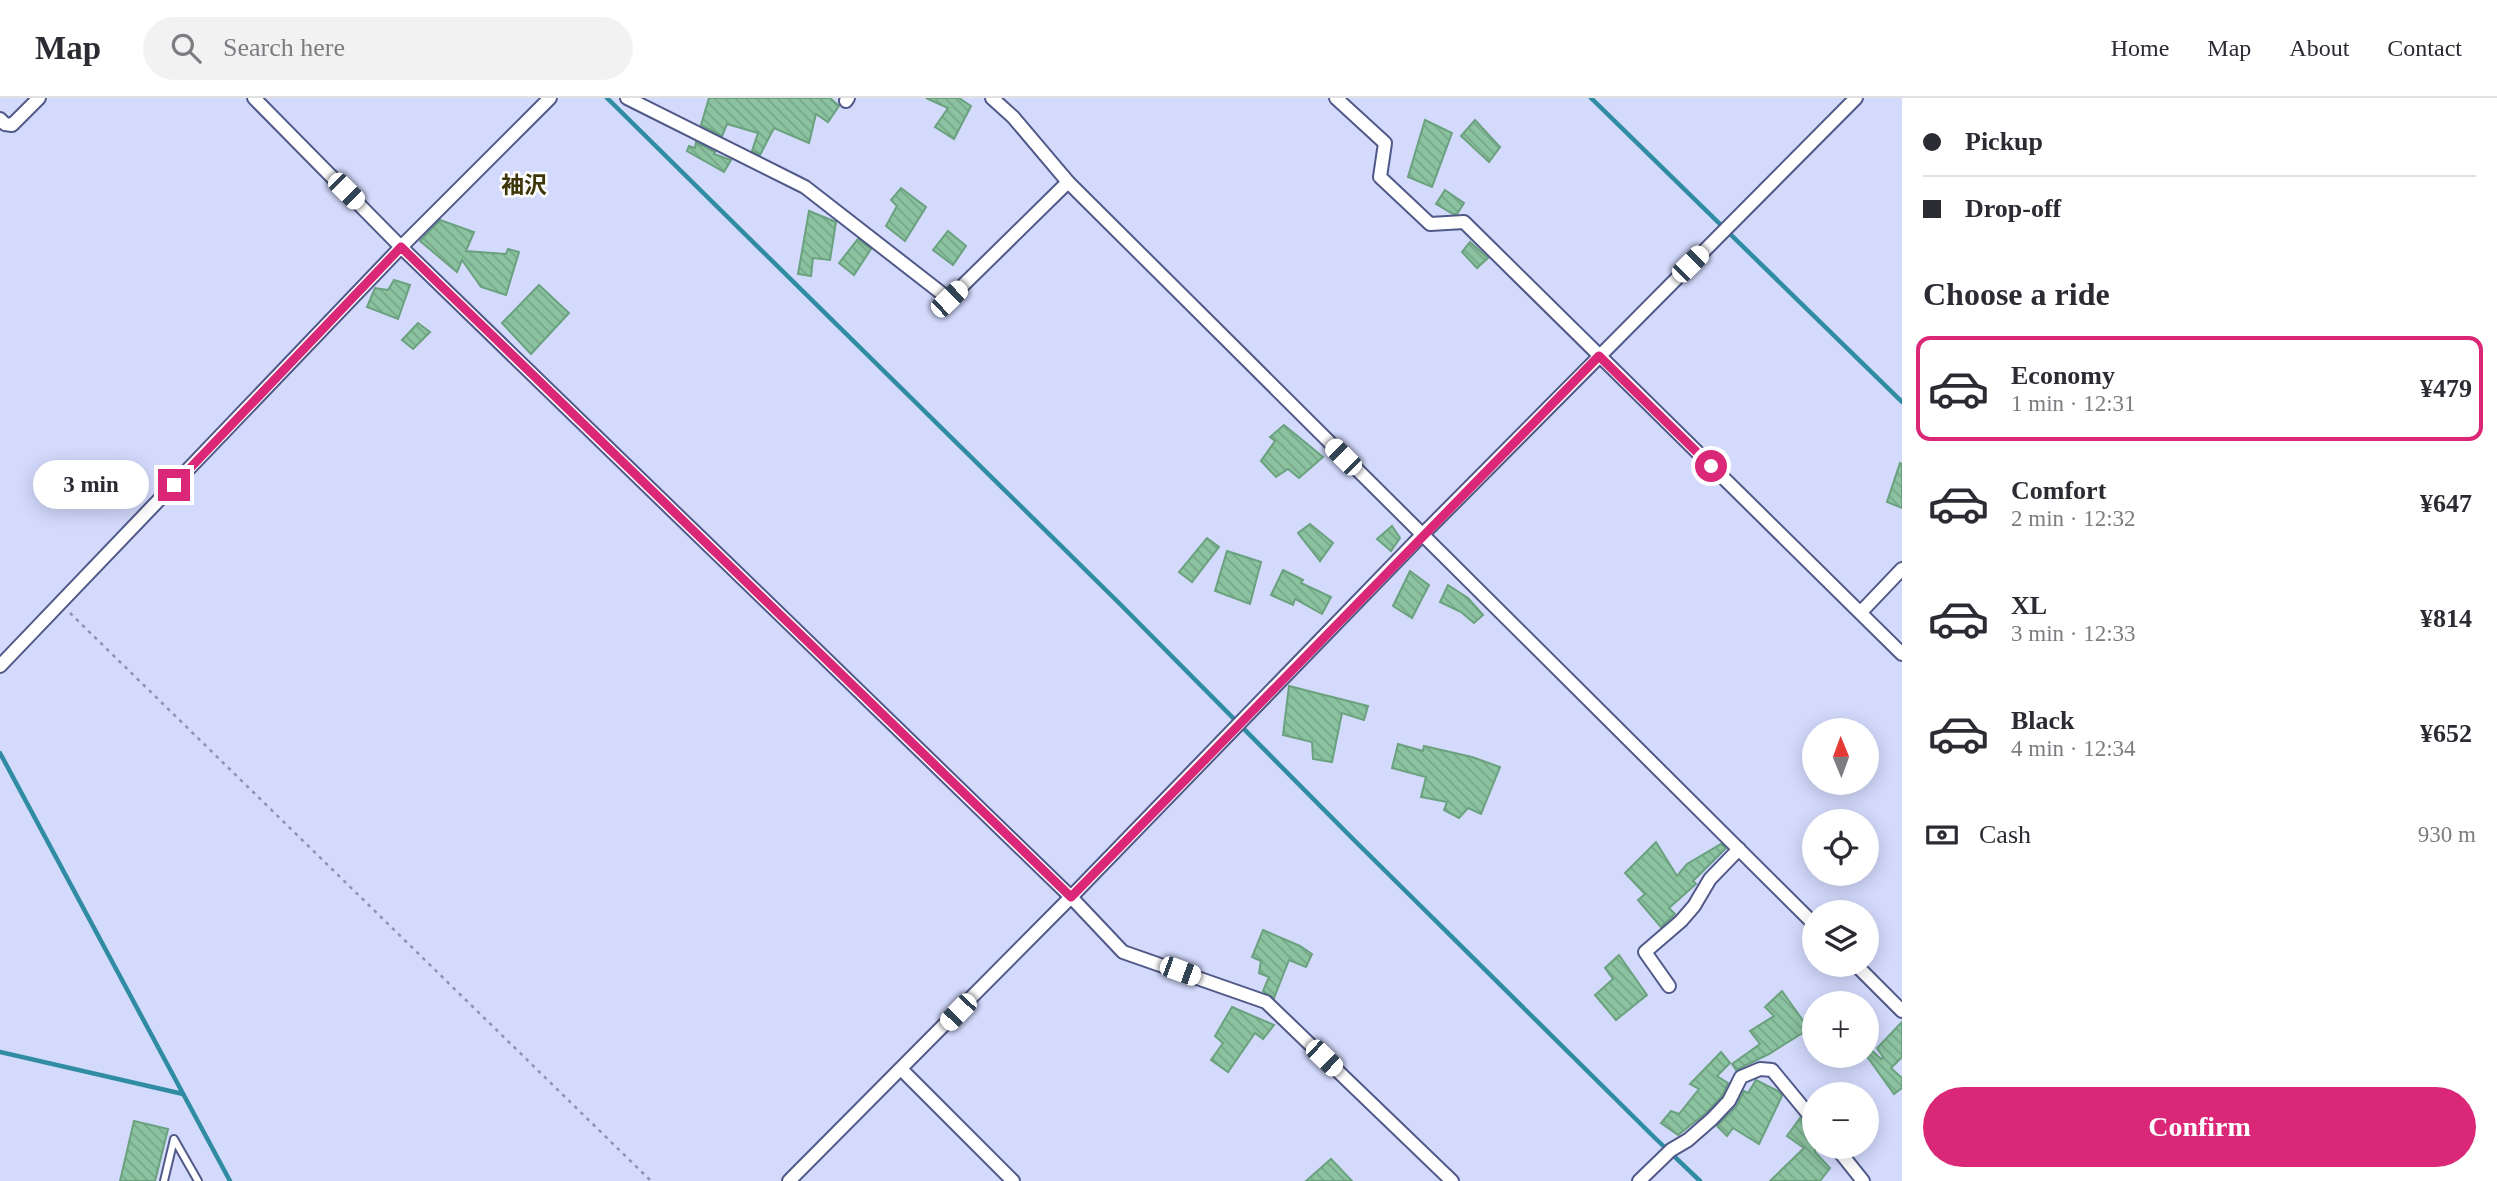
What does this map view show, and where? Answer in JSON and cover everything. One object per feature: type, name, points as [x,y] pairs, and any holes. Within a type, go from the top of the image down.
[{"type":"street","points":[[0,119],[5,124],[12,125],[38,98]]},
{"type":"street","points":[[254,98],[401,247],[1071,897],[1123,952],[1266,1002],[1452,1181]]},
{"type":"street","points":[[0,666],[401,247],[550,98]]},
{"type":"street","points":[[627,98],[805,187],[932,283],[949,299],[1068,183]]},
{"type":"street","points":[[992,98],[1013,117],[1068,183],[1802,912]]},
{"type":"street","points":[[1336,98],[1385,143],[1380,177],[1430,224],[1464,222],[1902,654]]},
{"type":"street","points":[[789,1181],[902,1070],[1421,536],[1856,98]]},
{"type":"street","points":[[1861,612],[1902,569]]},
{"type":"street","points":[[1669,986],[1645,952],[1695,906],[1710,880],[1739,849]]},
{"type":"street","points":[[1868,977],[1902,1011]]},
{"type":"street","points":[[1639,1181],[1671,1150],[1688,1140],[1712,1119],[1729,1101],[1741,1077],[1760,1069],[1772,1070],[1802,1106]]},
{"type":"street","points":[[902,1070],[1013,1181]]},
{"type":"street","points":[[1845,1159],[1863,1181]]},
{"type":"lane","points":[[164,1181],[174,1139],[198,1181]]},
{"type":"path","points":[[60,604],[651,1181]]},
{"type":"building","points":[[709,98],[830,98],[839,106],[828,122],[816,114],[809,143],[774,128],[760,155],[752,151],[758,133],[727,124],[722,136],[701,125]]},
{"type":"building","points":[[926,98],[959,98],[971,106],[954,139],[935,127],[948,108]]},
{"type":"building","points":[[1425,120],[1452,133],[1432,187],[1408,177]]},
{"type":"building","points":[[1475,120],[1500,147],[1489,162],[1461,136]]},
{"type":"building","points":[[696,142],[715,152],[714,154],[731,160],[724,172],[687,151],[689,146],[695,148]]},
{"type":"building","points":[[901,188],[926,207],[905,241],[886,226],[897,206],[891,200]]},
{"type":"building","points":[[1445,190],[1464,203],[1457,214],[1436,204]]},
{"type":"building","points":[[809,211],[836,222],[830,260],[813,258],[811,276],[798,274]]},
{"type":"building","points":[[440,220],[474,232],[466,251],[506,254],[508,249],[519,252],[506,295],[481,287],[462,260],[457,272],[420,241]]},
{"type":"building","points":[[948,231],[966,246],[953,265],[933,250]]},
{"type":"building","points":[[858,239],[871,249],[854,275],[839,263]]},
{"type":"building","points":[[1470,242],[1488,258],[1477,268],[1462,252]]},
{"type":"building","points":[[394,280],[410,285],[398,319],[367,307],[375,288],[388,290]]},
{"type":"building","points":[[539,285],[569,313],[531,354],[502,323]]},
{"type":"building","points":[[418,323],[430,332],[413,349],[402,340]]},
{"type":"building","points":[[1284,425],[1323,457],[1299,478],[1288,469],[1276,477],[1261,461],[1275,441],[1270,437]]},
{"type":"building","points":[[1900,463],[1902,464],[1902,508],[1887,502]]},
{"type":"building","points":[[1310,524],[1333,543],[1320,561],[1298,533]]},
{"type":"building","points":[[1392,526],[1400,538],[1391,551],[1377,539]]},
{"type":"building","points":[[1207,538],[1219,547],[1192,582],[1179,572]]},
{"type":"building","points":[[1227,551],[1261,562],[1250,604],[1215,591]]},
{"type":"building","points":[[1283,570],[1303,580],[1301,583],[1331,597],[1322,614],[1295,599],[1293,605],[1271,595]]},
{"type":"building","points":[[1410,571],[1429,585],[1412,618],[1393,606]]},
{"type":"building","points":[[1448,585],[1468,598],[1483,615],[1474,623],[1461,612],[1440,602]]},
{"type":"building","points":[[1289,686],[1368,706],[1364,720],[1342,713],[1332,762],[1313,759],[1312,742],[1283,735]]},
{"type":"building","points":[[1398,744],[1423,751],[1424,746],[1472,757],[1500,767],[1481,814],[1468,808],[1459,818],[1444,810],[1447,802],[1421,797],[1426,777],[1392,768]]},
{"type":"building","points":[[1656,842],[1677,876],[1687,864],[1721,844],[1726,848],[1693,881],[1696,884],[1669,908],[1675,914],[1661,927],[1638,900],[1645,894],[1625,873]]},
{"type":"building","points":[[1263,930],[1312,954],[1306,967],[1289,960],[1274,998],[1263,991],[1269,977],[1259,973],[1261,961],[1252,957]]},
{"type":"building","points":[[1619,955],[1647,995],[1616,1020],[1595,995],[1613,979],[1605,968]]},
{"type":"building","points":[[1782,991],[1802,1019],[1802,1033],[1736,1070],[1732,1064],[1760,1044],[1750,1031],[1774,1016],[1765,1007]]},
{"type":"building","points":[[1232,1007],[1274,1025],[1263,1039],[1255,1033],[1228,1072],[1211,1060],[1223,1043],[1215,1036]]},
{"type":"building","points":[[1902,1022],[1902,1057],[1891,1068],[1902,1078],[1902,1088],[1894,1094],[1875,1068],[1879,1068],[1879,1057],[1883,1057],[1879,1046]]},
{"type":"building","points":[[1721,1052],[1730,1063],[1717,1076],[1728,1083],[1722,1096],[1706,1113],[1678,1135],[1661,1123],[1671,1111],[1679,1114],[1699,1089],[1690,1084]]},
{"type":"building","points":[[1756,1080],[1778,1091],[1782,1096],[1759,1144],[1733,1128],[1727,1136],[1717,1126],[1736,1107],[1744,1091],[1748,1093]]},
{"type":"building","points":[[1800,1118],[1802,1147],[1787,1136]]},
{"type":"building","points":[[134,1121],[168,1129],[155,1181],[120,1181]]},
{"type":"building","points":[[1802,1150],[1802,1159],[1822,1159],[1830,1168],[1820,1181],[1770,1181]]},
{"type":"building","points":[[1331,1159],[1352,1181],[1306,1181]]},
{"type":"waterway","points":[[607,98],[1700,1181]]},
{"type":"waterway","points":[[1591,98],[1902,402]]},
{"type":"waterway","points":[[0,753],[230,1181]]},
{"type":"waterway","points":[[0,1052],[183,1094]]},
{"type":"district","name":"袖沢","points":[[524,185]]},
{"type":"route","points":[[174,485],[401,247],[1071,897],[1599,356],[1711,466]]}]
